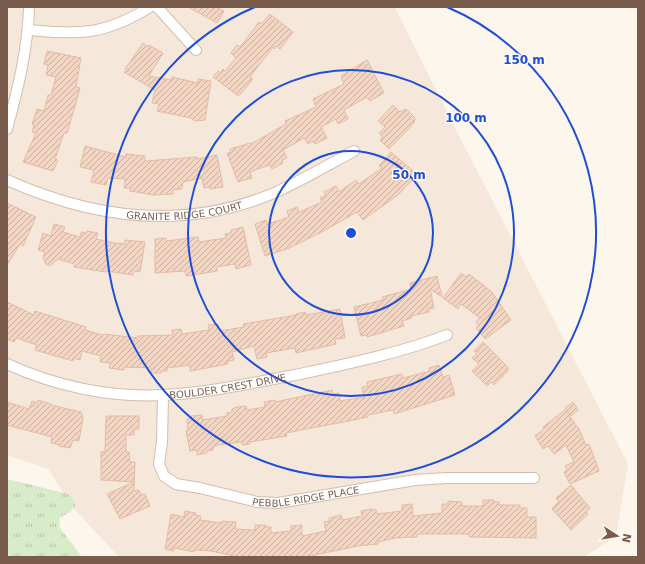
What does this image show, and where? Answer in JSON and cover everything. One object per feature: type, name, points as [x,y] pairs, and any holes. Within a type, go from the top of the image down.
[{"type":"street","points":[[7,129],[15,102],[29,30],[29,7]]},
{"type":"street","points":[[29,30],[68,34],[91,32],[111,27],[133,18],[150,7]]},
{"type":"street","points":[[156,7],[196,50]]},
{"type":"street","name":"GRANITE RIDGE COURT","points":[[7,180],[62,202],[90,210],[144,216],[184,216],[226,208],[275,192],[354,151]]},
{"type":"street","name":"BOULDER CREST DRIVE","points":[[7,364],[61,384],[98,392],[163,396],[215,390],[370,360],[410,349],[447,335]]},
{"type":"street","name":"PEBBLE RIDGE PLACE","points":[[163,396],[162,442],[159,464],[164,476],[176,484],[200,488],[257,502],[278,503],[415,480],[447,478],[534,478]]},
{"type":"shaded area","points":[[7,7],[395,7],[452,122],[628,464],[616,536],[584,557],[119,557],[75,510],[48,469],[7,455]]},
{"type":"green space","points":[[7,479],[69,494],[75,502],[75,507],[70,512],[59,518],[60,528],[82,557],[7,557]]},
{"type":"building","points":[[188,7],[216,7],[224,11],[217,23]]},
{"type":"building","points":[[270,14],[293,32],[280,49],[276,46],[274,49],[273,47],[250,77],[253,79],[240,95],[237,95],[213,77],[218,71],[221,73],[223,69],[225,71],[236,58],[231,53],[237,45],[240,47],[259,22],[261,24]]},
{"type":"building","points":[[143,43],[148,47],[149,45],[163,53],[149,76],[171,80],[172,77],[198,83],[198,79],[211,81],[205,120],[195,121],[191,118],[157,111],[159,104],[152,103],[155,90],[124,72],[129,71],[125,69]]},
{"type":"building","points":[[47,51],[81,58],[76,87],[80,88],[67,133],[64,133],[55,159],[58,160],[53,171],[23,162],[36,133],[32,132],[34,125],[32,124],[37,109],[44,111],[48,95],[51,95],[56,77],[46,75],[48,65],[44,64]]},
{"type":"building","points":[[367,60],[384,93],[370,101],[367,97],[344,110],[348,119],[338,124],[336,119],[321,127],[327,138],[315,144],[313,141],[308,144],[304,138],[283,150],[287,158],[282,160],[283,163],[272,169],[270,165],[255,170],[250,173],[252,178],[238,182],[227,153],[230,153],[230,149],[250,143],[251,144],[286,124],[285,121],[316,107],[313,99],[344,84],[341,76]]},
{"type":"building","points":[[393,105],[400,112],[406,109],[415,118],[414,123],[389,149],[380,140],[383,137],[379,133],[385,127],[378,121]]},
{"type":"building","points":[[85,146],[126,157],[126,154],[145,156],[145,161],[197,157],[197,159],[217,155],[223,187],[210,189],[210,187],[204,188],[202,178],[183,182],[182,189],[173,190],[173,194],[154,195],[130,191],[130,188],[124,188],[125,179],[108,178],[106,185],[91,182],[94,170],[80,167]]},
{"type":"building","points":[[391,152],[413,171],[410,176],[412,180],[398,195],[363,220],[357,212],[320,233],[287,249],[265,256],[255,224],[266,220],[268,224],[289,217],[287,211],[297,207],[299,212],[322,202],[320,198],[326,195],[324,192],[336,186],[339,192],[356,180],[359,184],[382,168],[379,166]]},
{"type":"building","points":[[7,203],[36,217],[23,246],[20,244],[7,265]]},
{"type":"building","points":[[54,224],[65,227],[63,232],[80,237],[81,232],[86,233],[87,231],[98,233],[96,239],[115,243],[125,244],[125,240],[145,242],[140,272],[134,271],[133,275],[74,267],[74,264],[58,259],[50,266],[46,264],[43,258],[45,252],[38,250],[43,233],[51,236]]},
{"type":"building","points":[[243,227],[251,265],[236,269],[235,264],[217,267],[217,271],[188,276],[186,276],[185,271],[155,273],[155,239],[166,238],[166,241],[198,237],[199,242],[226,238],[225,234],[231,233],[231,230]]},
{"type":"building","points":[[461,273],[466,277],[469,274],[492,292],[511,320],[485,339],[476,328],[479,326],[476,322],[480,318],[461,304],[458,309],[443,298]]},
{"type":"building","points":[[437,276],[442,297],[430,289],[434,308],[428,309],[429,312],[411,316],[412,318],[402,321],[404,326],[367,337],[367,335],[361,336],[354,307],[383,300],[382,297],[411,289],[410,283]]},
{"type":"building","points":[[7,302],[34,315],[35,311],[86,327],[85,330],[103,335],[138,338],[138,336],[173,335],[172,330],[181,329],[182,334],[209,330],[208,325],[218,324],[219,331],[244,327],[243,324],[296,315],[305,312],[306,315],[340,309],[345,338],[335,339],[336,344],[296,353],[295,348],[266,353],[267,357],[257,359],[254,346],[232,352],[234,360],[228,361],[228,364],[190,371],[190,365],[167,368],[167,371],[161,371],[161,373],[151,373],[151,368],[124,367],[124,370],[109,368],[110,363],[100,362],[101,356],[82,351],[80,360],[74,358],[73,361],[35,350],[37,345],[16,338],[14,342],[7,339]]},
{"type":"building","points":[[483,342],[508,367],[508,371],[494,385],[491,382],[487,386],[472,371],[479,364],[472,358],[477,354],[474,351]]},
{"type":"building","points":[[439,365],[443,377],[449,375],[455,395],[394,414],[393,410],[368,415],[368,417],[286,433],[287,436],[250,442],[250,444],[242,445],[242,442],[218,445],[213,447],[213,450],[207,451],[207,453],[197,455],[197,450],[190,451],[186,431],[188,430],[187,419],[191,418],[191,416],[202,415],[202,420],[227,416],[227,413],[232,412],[232,409],[237,407],[246,406],[247,410],[265,407],[264,402],[275,400],[275,402],[332,390],[333,394],[339,393],[340,401],[364,397],[362,387],[368,386],[367,382],[402,374],[403,378],[430,371],[429,368]]},
{"type":"building","points":[[38,400],[51,405],[81,412],[83,418],[79,441],[73,440],[70,448],[59,446],[60,445],[51,443],[52,437],[7,425],[7,402],[29,409],[32,401],[37,403]]},
{"type":"building","points":[[573,402],[578,410],[571,416],[565,408]]},
{"type":"building","points":[[565,410],[579,429],[586,445],[589,444],[599,471],[570,484],[564,472],[567,471],[565,466],[574,462],[566,445],[554,454],[548,446],[543,449],[535,436],[544,429],[543,427]]},
{"type":"building","points":[[106,416],[139,416],[139,429],[134,429],[134,435],[126,435],[126,452],[129,452],[130,462],[135,462],[134,491],[139,490],[141,495],[145,494],[150,506],[120,519],[107,494],[134,482],[101,480],[101,452],[105,451]]},
{"type":"building","points":[[571,485],[590,508],[586,512],[588,514],[571,530],[552,509],[559,501],[556,498]]},
{"type":"building","points":[[483,500],[494,500],[494,502],[499,502],[499,505],[520,505],[520,508],[527,508],[527,517],[536,517],[536,538],[470,537],[468,534],[417,534],[417,537],[395,538],[378,542],[378,544],[357,546],[306,557],[239,557],[211,551],[195,550],[194,552],[174,548],[174,551],[165,549],[171,514],[184,517],[185,511],[196,513],[195,515],[201,516],[200,520],[222,523],[222,521],[236,522],[235,529],[255,530],[255,525],[266,525],[266,527],[271,527],[271,533],[291,531],[291,526],[302,525],[302,536],[326,531],[324,522],[329,521],[329,518],[341,515],[342,520],[362,516],[361,511],[371,509],[376,510],[377,514],[402,511],[402,505],[412,504],[413,516],[442,513],[442,504],[448,504],[448,501],[462,502],[462,506],[483,506]]}]
